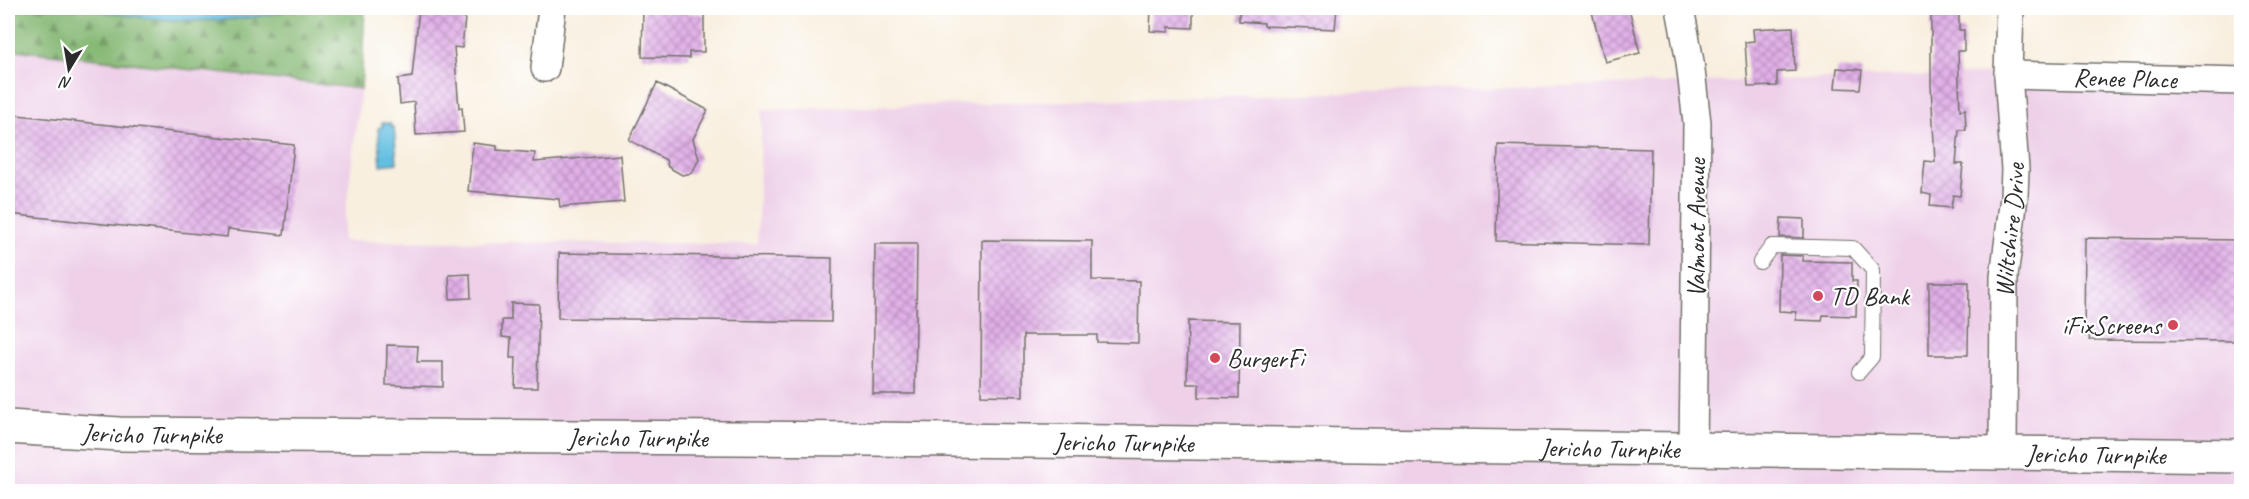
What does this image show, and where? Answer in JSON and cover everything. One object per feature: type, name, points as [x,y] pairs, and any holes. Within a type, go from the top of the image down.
[{"type":"main road","name":"Jericho Turnpike","points":[[8,427],[119,434],[861,439],[2241,456]]},
{"type":"street","points":[[545,68],[552,8]]},
{"type":"street","name":"Valmont Avenue","points":[[1680,8],[1690,62],[1697,123],[1693,450]]},
{"type":"street","name":"Wiltshire Drive","points":[[2003,454],[2004,277],[2015,169],[2008,75],[2010,8]]},
{"type":"street","name":"Renee Place","points":[[2008,75],[2241,81]]},
{"type":"lane","points":[[1760,262],[1773,246],[1853,248],[1873,270],[1872,357],[1859,372]]},
{"type":"shaded area","points":[[8,49],[361,89],[342,241],[757,244],[762,110],[2241,66],[2241,491],[8,492]]},
{"type":"green space","points":[[8,8],[365,8],[361,89],[8,49]]},
{"type":"water","points":[[87,8],[287,8],[283,12],[210,21],[160,19]]},
{"type":"water","points":[[382,123],[390,123],[391,127],[394,127],[397,163],[381,165],[378,128],[382,127]]},
{"type":"building","points":[[419,8],[466,8],[462,48],[454,47],[459,108],[462,107],[464,132],[416,135],[414,102],[400,104],[398,79],[412,77]]},
{"type":"building","points":[[643,8],[689,8],[689,13],[704,14],[704,52],[689,52],[689,58],[642,57]]},
{"type":"building","points":[[1151,8],[1193,8],[1193,28],[1169,27],[1169,32],[1150,31]]},
{"type":"building","points":[[1239,8],[1337,8],[1335,29],[1264,26],[1264,23],[1239,21]]},
{"type":"building","points":[[1591,8],[1629,8],[1640,53],[1605,62]]},
{"type":"building","points":[[1931,8],[1959,8],[1959,30],[1964,30],[1964,51],[1958,51],[1960,110],[1965,109],[1966,130],[1959,130],[1956,164],[1963,164],[1960,196],[1953,195],[1951,208],[1930,206],[1931,195],[1922,193],[1925,161],[1935,162],[1931,85]]},
{"type":"building","points":[[1793,27],[1795,71],[1777,72],[1777,86],[1748,87],[1745,42],[1754,41],[1753,29]]},
{"type":"building","points":[[1837,68],[1862,70],[1860,89],[1835,88]]},
{"type":"building","points":[[657,83],[708,110],[693,139],[699,159],[692,173],[682,175],[668,167],[666,160],[629,140]]},
{"type":"building","points":[[8,114],[294,145],[284,235],[228,229],[227,237],[8,214]]},
{"type":"building","points":[[473,143],[497,146],[497,150],[535,153],[534,162],[620,155],[624,202],[560,207],[559,199],[468,191]]},
{"type":"building","points":[[1498,145],[1651,149],[1649,245],[1496,241]]},
{"type":"building","points":[[1781,218],[1804,219],[1804,238],[1780,237]]},
{"type":"building","points":[[2085,238],[2241,240],[2241,341],[2089,340],[2090,336],[2084,336]]},
{"type":"building","points":[[982,240],[1092,241],[1092,280],[1139,281],[1138,343],[1097,342],[1097,335],[1023,335],[1023,396],[981,395]]},
{"type":"building","points":[[875,244],[917,244],[915,394],[873,394]]},
{"type":"building","points":[[559,253],[832,258],[831,322],[558,318]]},
{"type":"building","name":"TD Bank","points":[[1780,255],[1803,256],[1803,261],[1852,262],[1852,281],[1857,281],[1856,316],[1823,315],[1822,321],[1796,320],[1796,312],[1779,311]]},
{"type":"building","points":[[470,274],[471,298],[450,299],[449,275]]},
{"type":"building","points":[[1929,282],[1969,282],[1968,355],[1929,355]]},
{"type":"building","points":[[511,303],[539,304],[537,388],[515,388],[516,358],[510,358],[511,338],[502,337],[502,320],[511,320]]},
{"type":"building","points":[[1188,321],[1240,322],[1239,398],[1199,397],[1199,384],[1187,384]]},
{"type":"building","points":[[387,345],[418,346],[417,362],[443,362],[443,387],[386,385]]},
{"type":"place","name":"TD Bank","points":[[1818,296]]},
{"type":"place","name":"iFixScreens","points":[[2173,325]]},
{"type":"place","name":"BurgerFi","points":[[1215,358]]}]
